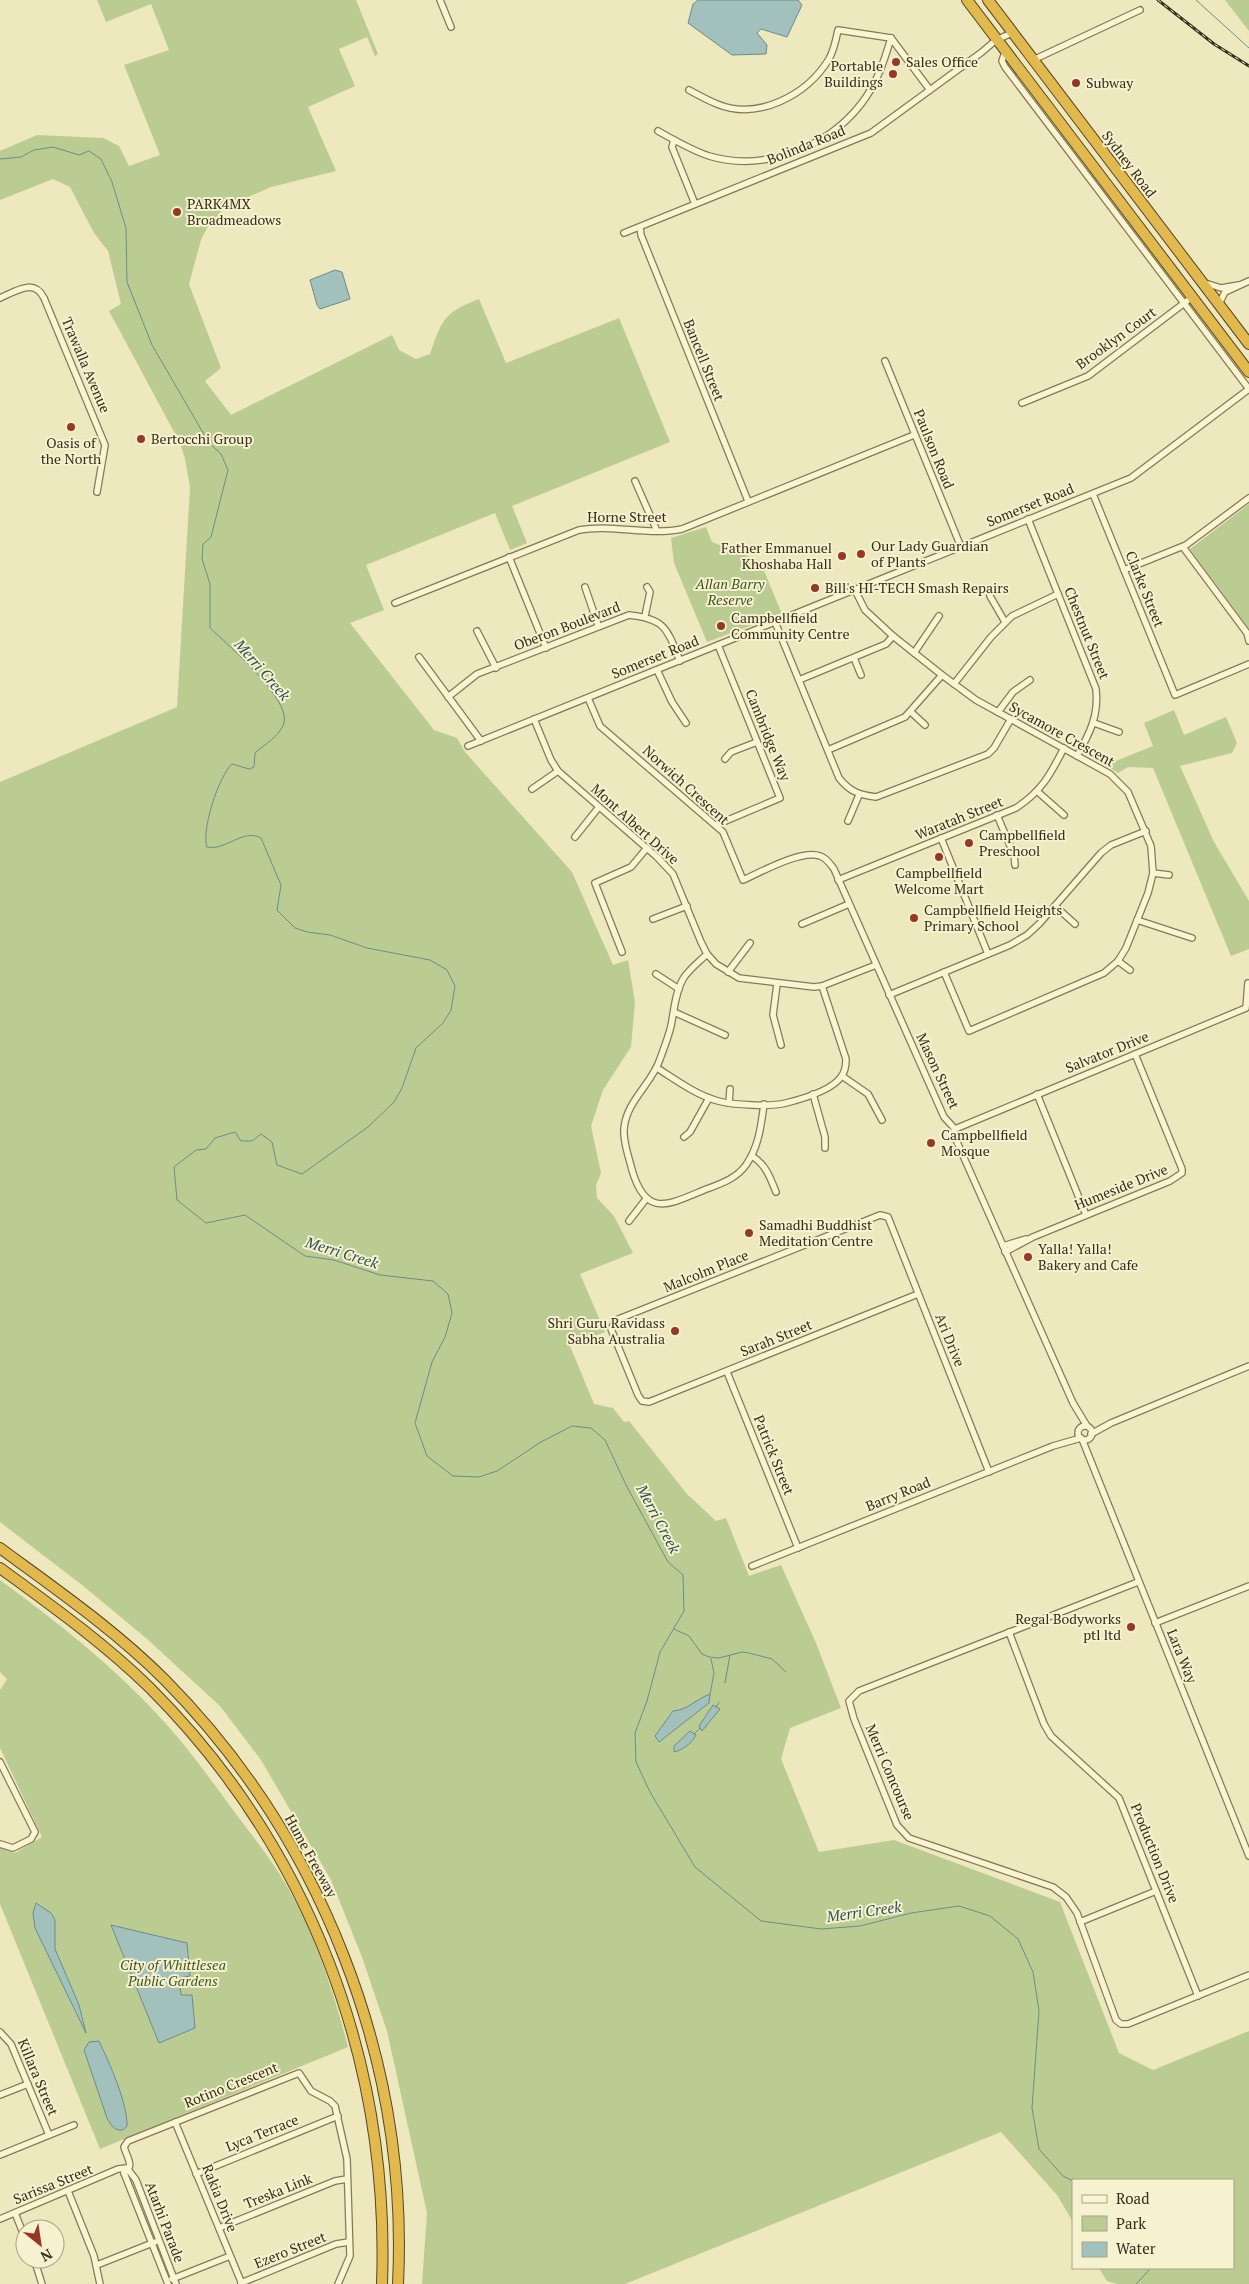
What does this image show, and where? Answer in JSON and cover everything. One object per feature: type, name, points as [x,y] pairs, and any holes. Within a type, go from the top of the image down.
[{"type":"highway","points":[[967,0],[1094,177],[1188,300],[1249,372]]},
{"type":"highway","name":"Sydney Road","points":[[988,0],[1249,344]]},
{"type":"highway","name":"Hume Freeway","points":[[0,1548],[100,1623],[164,1680],[234,1760],[264,1801],[295,1853],[340,1944],[360,2001],[378,2067],[395,2164],[399,2232],[398,2284]]},
{"type":"highway","name":"Hume Freeway","points":[[0,1568],[99,1643],[149,1688],[174,1714],[238,1793],[267,1836],[298,1891],[338,1985],[366,2084],[377,2150],[381,2193],[382,2284]]},
{"type":"street","points":[[440,0],[451,27]]},
{"type":"street","points":[[1033,60],[1140,10]]},
{"type":"street","points":[[689,90],[718,104],[734,108],[755,108],[784,100],[803,88],[821,70],[833,51],[838,30],[890,38],[930,90]]},
{"type":"street","name":"Bolinda Road","points":[[624,233],[871,133],[982,52],[1000,45],[1012,33]]},
{"type":"street","points":[[658,131],[686,147],[710,156],[728,160],[752,161],[792,153],[830,132],[860,105],[882,67],[890,38]]},
{"type":"street","points":[[674,140],[672,147],[695,204]]},
{"type":"street","name":"Bancell Street","points":[[640,227],[641,235],[748,501]]},
{"type":"street","points":[[1201,281],[1218,288],[1239,285]]},
{"type":"street","points":[[1219,304],[1225,292],[1249,281]]},
{"type":"street","name":"Trawalla Avenue","points":[[0,298],[30,287],[37,288],[42,295],[106,445],[97,492]]},
{"type":"street","points":[[1188,300],[1249,389]]},
{"type":"street","name":"Brooklyn Court","points":[[1022,403],[1088,376],[1188,300]]},
{"type":"street","name":"Paulson Road","points":[[886,361],[914,435],[961,547]]},
{"type":"street","points":[[1234,368],[1242,372],[1249,372]]},
{"type":"street","name":"Somerset Road","points":[[468,746],[1137,475],[1249,389]]},
{"type":"street","name":"Horne Street","points":[[395,603],[579,530],[657,531],[682,529],[914,435]]},
{"type":"street","points":[[635,481],[657,531]]},
{"type":"street","name":"Clarke Street","points":[[1093,494],[1174,695],[1249,664]]},
{"type":"street","points":[[1124,570],[1182,547],[1249,498]]},
{"type":"street","name":"Chestnut Street","points":[[1028,519],[1096,689],[1097,701],[1094,723],[1078,756]]},
{"type":"street","points":[[1182,547],[1247,633],[1249,641]]},
{"type":"street","points":[[509,557],[546,648]]},
{"type":"street","points":[[585,587],[598,625]]},
{"type":"street","points":[[647,587],[650,592],[645,616],[657,621],[665,629],[680,661]]},
{"type":"street","name":"Sycamore Crescent","points":[[855,590],[865,610],[893,636],[976,700],[1110,774],[1125,788],[1134,802],[1152,851],[1153,873],[1126,948],[1118,961],[1104,973],[969,1031],[944,972]]},
{"type":"street","points":[[954,684],[1005,622],[1019,611],[1058,594]]},
{"type":"street","points":[[990,596],[1005,622]]},
{"type":"street","name":"Oberon Boulevard","points":[[448,697],[472,677],[598,625],[629,615],[645,616]]},
{"type":"street","points":[[914,653],[939,616]]},
{"type":"street","points":[[775,622],[839,778],[845,786],[859,795],[876,797],[988,754],[1012,720]]},
{"type":"street","points":[[477,631],[496,668]]},
{"type":"street","points":[[799,680],[886,644],[893,636]]},
{"type":"street","name":"Cambridge Way","points":[[716,825],[780,798],[718,645]]},
{"type":"street","points":[[419,657],[481,741]]},
{"type":"street","points":[[854,658],[861,675]]},
{"type":"street","points":[[658,670],[672,702],[686,723]]},
{"type":"street","points":[[828,750],[897,722],[911,712],[942,675]]},
{"type":"street","points":[[998,712],[1013,692],[1030,680]]},
{"type":"street","name":"Norwich Crescent","points":[[588,698],[600,726],[723,832],[743,880],[799,856],[813,854],[827,859],[838,880]]},
{"type":"street","points":[[911,712],[925,725]]},
{"type":"street","name":"Mont Albert Drive","points":[[534,719],[551,760],[558,771],[673,874],[707,954],[728,972],[739,978],[804,987],[822,986],[876,965]]},
{"type":"street","points":[[1094,723],[1119,732]]},
{"type":"street","points":[[725,759],[731,752],[758,742]]},
{"type":"street","name":"Waratah Street","points":[[838,880],[1016,808],[1038,792],[1064,748]]},
{"type":"street","points":[[532,790],[558,771]]},
{"type":"street","points":[[1038,792],[1064,815]]},
{"type":"street","points":[[848,821],[859,795]]},
{"type":"street","points":[[575,837],[599,807]]},
{"type":"street","points":[[997,815],[1014,855],[1015,865]]},
{"type":"street","points":[[889,995],[988,954],[1027,935],[1110,845],[1146,831]]},
{"type":"street","points":[[941,838],[988,954]]},
{"type":"street","points":[[622,952],[594,883],[631,867],[646,848]]},
{"type":"street","points":[[1153,873],[1169,875]]},
{"type":"street","name":"Mason Street","points":[[838,880],[944,1117],[955,1129],[953,1133],[1004,1249],[1076,1409],[1088,1426],[1091,1436]]},
{"type":"street","points":[[802,924],[849,904]]},
{"type":"street","points":[[653,919],[687,906]]},
{"type":"street","points":[[1054,906],[1075,924]]},
{"type":"street","points":[[1137,920],[1192,938]]},
{"type":"street","points":[[728,972],[750,943]]},
{"type":"street","points":[[707,954],[684,978],[679,989],[657,1068],[631,1106],[624,1129],[624,1142],[639,1191],[646,1199],[655,1204],[670,1204],[727,1181],[745,1167],[752,1156],[758,1142],[764,1104]]},
{"type":"street","points":[[1118,961],[1130,970]]},
{"type":"street","points":[[656,974],[679,989]]},
{"type":"street","name":"Salvator Drive","points":[[955,1129],[1246,1008],[1248,983]]},
{"type":"street","points":[[777,984],[773,1015],[781,1045]]},
{"type":"street","points":[[657,1068],[693,1091],[728,1103],[785,1104],[832,1085],[842,1076],[846,1069],[846,1059],[822,986]]},
{"type":"street","points":[[674,1012],[725,1035]]},
{"type":"street","name":"Humeside Drive","points":[[1004,1249],[1170,1181],[1182,1174],[1182,1169],[1135,1054]]},
{"type":"street","points":[[842,1076],[868,1094],[882,1120]]},
{"type":"street","points":[[728,1103],[730,1089]]},
{"type":"street","points":[[813,1094],[826,1137],[825,1148]]},
{"type":"street","points":[[1037,1094],[1086,1215]]},
{"type":"street","points":[[684,1137],[690,1132],[709,1098]]},
{"type":"street","points":[[752,1156],[760,1161],[767,1170],[776,1192]]},
{"type":"street","points":[[629,1221],[646,1199]]},
{"type":"street","name":"Malcolm Place","points":[[642,1401],[611,1329],[616,1320],[880,1215],[888,1217]]},
{"type":"street","name":"Ari Drive","points":[[888,1217],[989,1472]]},
{"type":"street","name":"Sarah Street","points":[[642,1401],[648,1402],[727,1372],[918,1294]]},
{"type":"street","points":[[1092,1464],[1089,1451],[1091,1436],[1111,1423],[1249,1366]]},
{"type":"street","name":"Patrick Street","points":[[727,1372],[798,1548]]},
{"type":"street","name":"Mason Street","points":[[1076,1409],[1081,1439]]},
{"type":"street","points":[[1088,1426],[1111,1423]]},
{"type":"street","name":"Barry Road","points":[[1053,1446],[1088,1426]]},
{"type":"street","name":"Barry Road","points":[[752,1566],[1053,1446],[1087,1439],[1091,1436]]},
{"type":"street","points":[[1081,1439],[1092,1464]]},
{"type":"street","name":"Lara Way","points":[[1092,1464],[1249,1856]]},
{"type":"street","name":"Merri Concourse","points":[[1138,1582],[859,1691],[849,1701],[854,1719],[897,1825],[909,1838],[1056,1889],[1072,1904],[1116,2020],[1121,2024],[1128,2024],[1249,1976]]},
{"type":"street","points":[[1155,1623],[1249,1586]]},
{"type":"street","name":"Production Drive","points":[[1008,1632],[1047,1730],[1119,1798],[1198,1996]]},
{"type":"street","points":[[0,1762],[35,1832],[31,1839],[13,1848],[0,1844]]},
{"type":"street","points":[[1080,1922],[1156,1892]]},
{"type":"street","name":"Killara Street","points":[[0,2032],[12,2044],[49,2136]]},
{"type":"street","name":"Rotino Crescent","points":[[126,2170],[128,2158],[125,2144],[297,2073],[301,2075],[308,2088],[314,2094],[333,2103],[346,2152],[350,2260],[338,2284]]},
{"type":"street","points":[[0,2096],[28,2084]]},
{"type":"street","name":"Lyca Terrace","points":[[196,2174],[338,2116]]},
{"type":"street","name":"Rakia Drive","points":[[175,2122],[241,2284]]},
{"type":"street","points":[[0,2155],[74,2125]]},
{"type":"street","name":"Sarissa Street","points":[[0,2219],[68,2191],[102,2174],[126,2170]]},
{"type":"street","name":"Atarhi Parade","points":[[126,2170],[136,2180],[175,2281]]},
{"type":"street","name":"Atarhi Parade","points":[[126,2170],[167,2283]]},
{"type":"street","name":"Treska Link","points":[[219,2228],[335,2181],[347,2179]]},
{"type":"street","points":[[68,2191],[97,2265],[100,2284]]},
{"type":"street","points":[[15,2213],[17,2219]]},
{"type":"street","points":[[97,2265],[159,2241]]},
{"type":"street","name":"Ezero Street","points":[[241,2284],[336,2244],[349,2242]]},
{"type":"street","points":[[167,2283],[230,2256]]},
{"type":"street","points":[[37,2269],[42,2284]]},
{"type":"green space","points":[[97,0],[356,0],[378,54],[375,56],[367,37],[339,49],[355,86],[308,107],[336,171],[271,187],[225,207],[207,228],[201,240],[189,284],[221,368],[205,381],[231,415],[392,335],[399,350],[416,359],[430,354],[441,325],[446,319],[458,309],[479,299],[506,363],[619,318],[670,442],[512,506],[527,543],[510,550],[495,513],[366,565],[384,610],[350,623],[434,730],[457,738],[465,752],[572,872],[613,965],[628,960],[635,1002],[631,1047],[603,1090],[591,1126],[601,1173],[596,1185],[597,1198],[614,1216],[633,1253],[580,1274],[605,1332],[570,1346],[594,1404],[613,1408],[624,1422],[629,1421],[687,1494],[716,1521],[726,1518],[749,1576],[781,1565],[816,1643],[841,1708],[790,1728],[781,1759],[819,1852],[894,1840],[1060,1902],[1119,2053],[1153,2070],[1249,2031],[1249,2284],[1117,2284],[1107,2281],[1100,2269],[1234,2269],[1234,2179],[1072,2179],[1072,2220],[1057,2195],[1001,2132],[625,2284],[422,2284],[427,2213],[387,2031],[362,1957],[331,1880],[261,1760],[220,1706],[146,1638],[82,1585],[0,1522],[0,782],[177,707],[190,487],[180,443],[109,311],[121,304],[108,251],[94,233],[70,187],[53,179],[0,200],[0,151],[37,135],[103,138],[119,146],[129,166],[160,155],[124,65],[169,50],[151,4],[106,22]]},
{"type":"green space","points":[[1225,0],[1249,0],[1249,31]]},
{"type":"green space","points":[[1249,504],[1249,629],[1190,549]]},
{"type":"green space","name":"Allan Barry Reserve","points":[[706,527],[712,542],[760,561],[782,614],[707,642],[674,563],[671,538]]},
{"type":"green space","points":[[1174,710],[1184,735],[1226,717],[1237,743],[1232,753],[1180,766],[1214,842],[1249,901],[1249,949],[1231,956],[1153,768],[1128,767],[1118,773],[1106,765],[1153,746],[1144,723]]},
{"type":"green space","name":"City of Whittlesea Public Gardens","points":[[0,1580],[82,1644],[140,1696],[189,1751],[270,1859],[298,1907],[316,1946],[337,2006],[348,2047],[100,2149],[0,1904],[0,1848],[15,1853],[42,1837],[0,1748],[0,1690],[7,1679],[0,1672]]},
{"type":"water","points":[[698,0],[798,0],[802,5],[787,37],[761,29],[757,33],[767,45],[766,54],[732,55],[688,23],[693,4]]},
{"type":"water","points":[[335,270],[342,272],[350,299],[320,309],[317,305],[310,280]]},
{"type":"water","points":[[710,1694],[709,1703],[659,1742],[655,1736],[673,1711],[683,1709]]},
{"type":"water","points":[[713,1705],[720,1709],[702,1731],[699,1726]]},
{"type":"water","points":[[690,1731],[696,1735],[692,1741],[684,1748],[674,1752],[674,1746]]},
{"type":"water","points":[[36,1903],[51,1913],[55,1920],[55,1949],[79,2005],[86,2033],[35,1928],[33,1913]]},
{"type":"water","points":[[111,1925],[187,1943],[190,1976],[179,1978],[181,1995],[192,1995],[195,2028],[159,2043]]},
{"type":"water","points":[[99,2041],[117,2083],[124,2106],[127,2126],[123,2130],[111,2125],[107,2118],[84,2050],[89,2042]]},
{"type":"waterway","points":[[1196,0],[1249,48]]},
{"type":"waterway","name":"Merri Creek","points":[[0,159],[21,157],[34,150],[53,147],[79,155],[89,151],[101,159],[112,182],[126,228],[127,282],[152,345],[209,443],[221,454],[228,470],[211,537],[203,544],[202,559],[210,584],[210,628],[256,672],[268,687],[278,700],[284,713],[284,723],[276,736],[255,753],[254,767],[249,769],[232,764],[227,770],[212,804],[207,829],[207,847],[221,846],[248,836],[261,838],[281,885],[277,910],[295,928],[307,932],[330,935],[367,948],[430,960],[447,970],[455,986],[451,1010],[443,1023],[416,1048],[402,1088],[394,1102],[368,1127],[302,1174],[277,1165],[272,1142],[261,1134],[252,1141],[241,1141],[235,1132],[215,1138],[206,1149],[196,1150],[174,1167],[177,1200],[206,1223],[245,1215],[305,1256],[334,1260],[380,1275],[433,1281],[448,1294],[452,1313],[445,1337],[432,1362],[415,1423],[427,1456],[453,1476],[479,1477],[497,1471],[541,1442],[572,1426],[591,1428],[605,1440],[627,1487],[668,1562],[683,1575],[684,1611],[660,1652],[647,1701],[635,1733],[636,1762],[650,1792],[695,1867],[761,1921],[821,1929],[860,1926],[911,1913],[959,1906],[990,1916],[1018,1939],[1033,1972],[1039,2011],[1032,2108],[1039,2149],[1063,2176],[1072,2180]]},
{"type":"waterway","points":[[674,1629],[689,1636],[702,1654],[709,1657],[719,1658],[742,1652],[749,1653],[772,1659],[786,1672]]},
{"type":"waterway","points":[[725,1683],[730,1655]]},
{"type":"waterway","points":[[710,1694],[714,1673],[711,1659]]},
{"type":"waterway","points":[[716,1707],[719,1702]]},
{"type":"waterway","points":[[694,1734],[700,1728]]},
{"type":"waterway","name":"Merri Creek","points":[[1136,2284],[1150,2269]]},
{"type":"railway","points":[[1158,0],[1214,44],[1249,66]]},
{"type":"place","name":"Sales Office","points":[[896,62]]},
{"type":"place","name":"Portable Buildings","points":[[893,74]]},
{"type":"place","name":"Subway","points":[[1076,83]]},
{"type":"place","name":"PARK4MX Broadmeadows","points":[[177,212]]},
{"type":"place","name":"Oasis of the North","points":[[71,427]]},
{"type":"place","name":"Bertocchi Group","points":[[141,439]]},
{"type":"place","name":"Our Lady Guardian of Plants","points":[[861,554]]},
{"type":"place","name":"Father Emmanuel Khoshaba Hall","points":[[842,556]]},
{"type":"place","name":"Bill's HI-TECH Smash Repairs","points":[[815,588]]},
{"type":"place","name":"Campbellfield Community Centre","points":[[721,626]]},
{"type":"place","name":"Campbellfield Preschool","points":[[969,843]]},
{"type":"place","name":"Campbellfield Welcome Mart","points":[[939,857]]},
{"type":"place","name":"Campbellfield Heights Primary School","points":[[914,918]]},
{"type":"place","name":"Campbellfield Mosque","points":[[931,1143]]},
{"type":"place","name":"Samadhi Buddhist Meditation Centre","points":[[749,1233]]},
{"type":"place","name":"Yalla! Yalla! Bakery and Cafe","points":[[1028,1257]]},
{"type":"place","name":"Shri Guru Ravidass Sabha Australia","points":[[675,1331]]},
{"type":"place","name":"Regal Bodyworks ptl ltd","points":[[1131,1627]]}]
